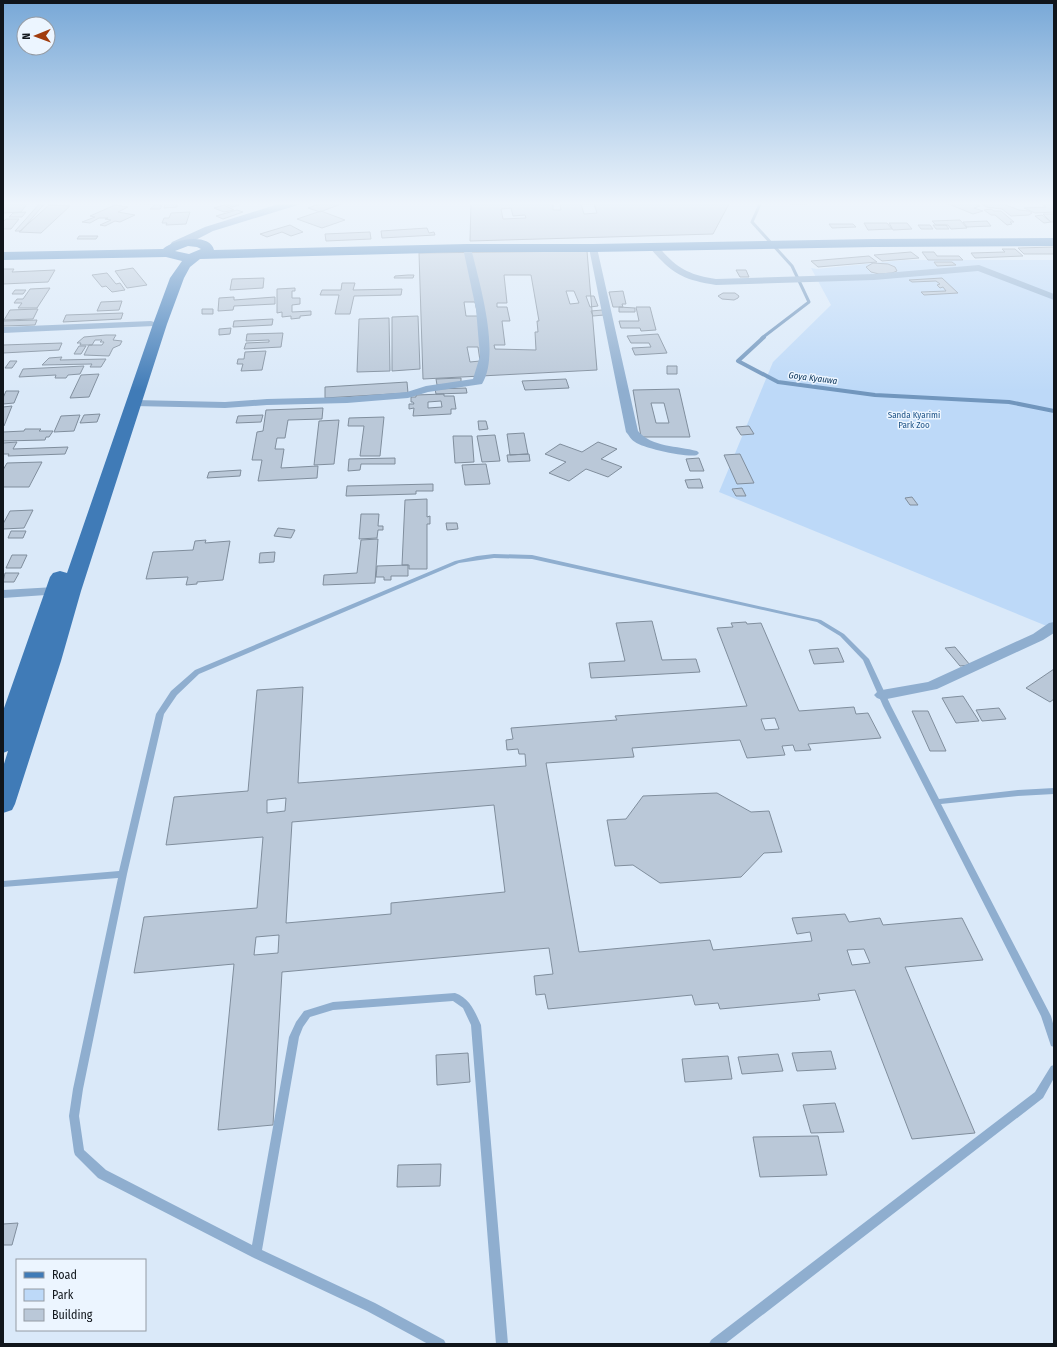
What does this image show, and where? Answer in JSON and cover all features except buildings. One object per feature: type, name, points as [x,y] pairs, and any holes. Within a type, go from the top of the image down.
[{"type":"main road","points":[[3,745],[55,591],[110,442],[169,276],[171,265]]},
{"type":"main road","points":[[3,804],[50,662],[71,591],[134,403],[177,278],[185,265]]},
{"type":"street","points":[[134,403],[225,405],[267,402],[347,400],[408,395],[426,389],[478,382],[485,356],[481,309],[471,265]]},
{"type":"street","points":[[597,265],[632,432],[639,440],[669,449],[693,453]]},
{"type":"street","points":[[670,265],[687,275],[704,281],[722,283],[874,277],[978,268],[1054,297]]},
{"type":"street","points":[[3,330],[151,324]]},
{"type":"street","points":[[3,594],[55,591]]},
{"type":"street","points":[[882,695],[932,686],[1038,637],[1054,626]]},
{"type":"lane","points":[[440,1344],[371,1307],[256,1253],[102,1174],[79,1152],[74,1116],[78,1089],[123,874],[160,714],[174,693],[197,672],[458,562],[490,555],[510,554],[532,557],[819,621],[842,635],[856,647],[866,659],[882,695],[1046,1016],[1054,1043]]},
{"type":"lane","points":[[936,802],[1018,793],[1054,791]]},
{"type":"lane","points":[[3,884],[123,874]]},
{"type":"lane","points":[[256,1253],[294,1037],[299,1025],[307,1014],[333,1006],[454,997],[466,1005],[476,1025],[502,1344]]},
{"type":"lane","points":[[715,1344],[1039,1095],[1054,1069]]},
{"type":"green space","name":"Sanda Kyarimi Park Zoo","points":[[857,265],[1054,265],[1054,629],[719,492],[773,362],[831,305],[811,268],[817,269]]},
{"type":"waterway","name":"Goya Kyauwa","points":[[762,338],[809,302],[791,265]]},
{"type":"waterway","name":"Goya Kyauwa","points":[[764,337],[738,361],[778,382],[875,395],[1009,402],[1054,411]]}]
